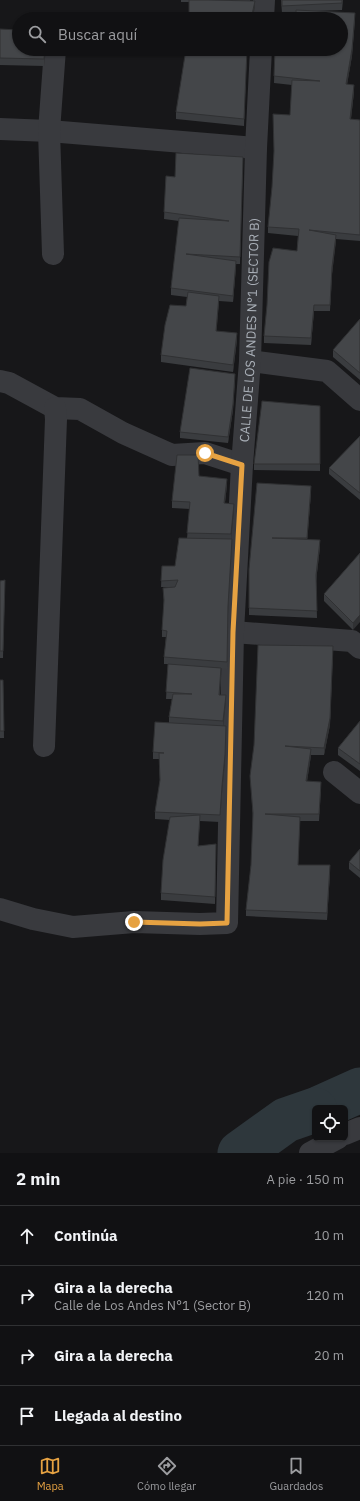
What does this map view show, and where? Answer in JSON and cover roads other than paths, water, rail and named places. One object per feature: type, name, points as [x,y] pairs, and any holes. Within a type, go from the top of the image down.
[{"type":"street","points":[[263,12],[264,0]]},
{"type":"street","points":[[53,254],[49,131],[54,56]]},
{"type":"street","name":"CALLE DE LOS ANDES N°1 (SECTOR B)","points":[[0,909],[33,919],[73,927],[134,922],[200,924],[227,923],[233,632],[242,465],[250,361],[256,148],[261,56]]},
{"type":"street","points":[[0,129],[49,131],[256,148]]},
{"type":"street","points":[[250,361],[327,371],[360,400]]},
{"type":"street","points":[[0,381],[9,383],[55,408],[80,409],[123,433],[172,455],[205,453],[242,465]]},
{"type":"street","points":[[44,746],[56,419],[55,408]]},
{"type":"street","points":[[233,632],[352,641],[360,648]]},
{"type":"street","points":[[334,772],[360,793]]},
{"type":"street","points":[[348,1133],[360,1128]]},
{"type":"street","points":[[310,1153],[332,1141]]},
{"type":"waterway","points":[[327,1105],[360,1090]]},
{"type":"waterway","points":[[240,1153],[286,1120],[312,1111]]}]
